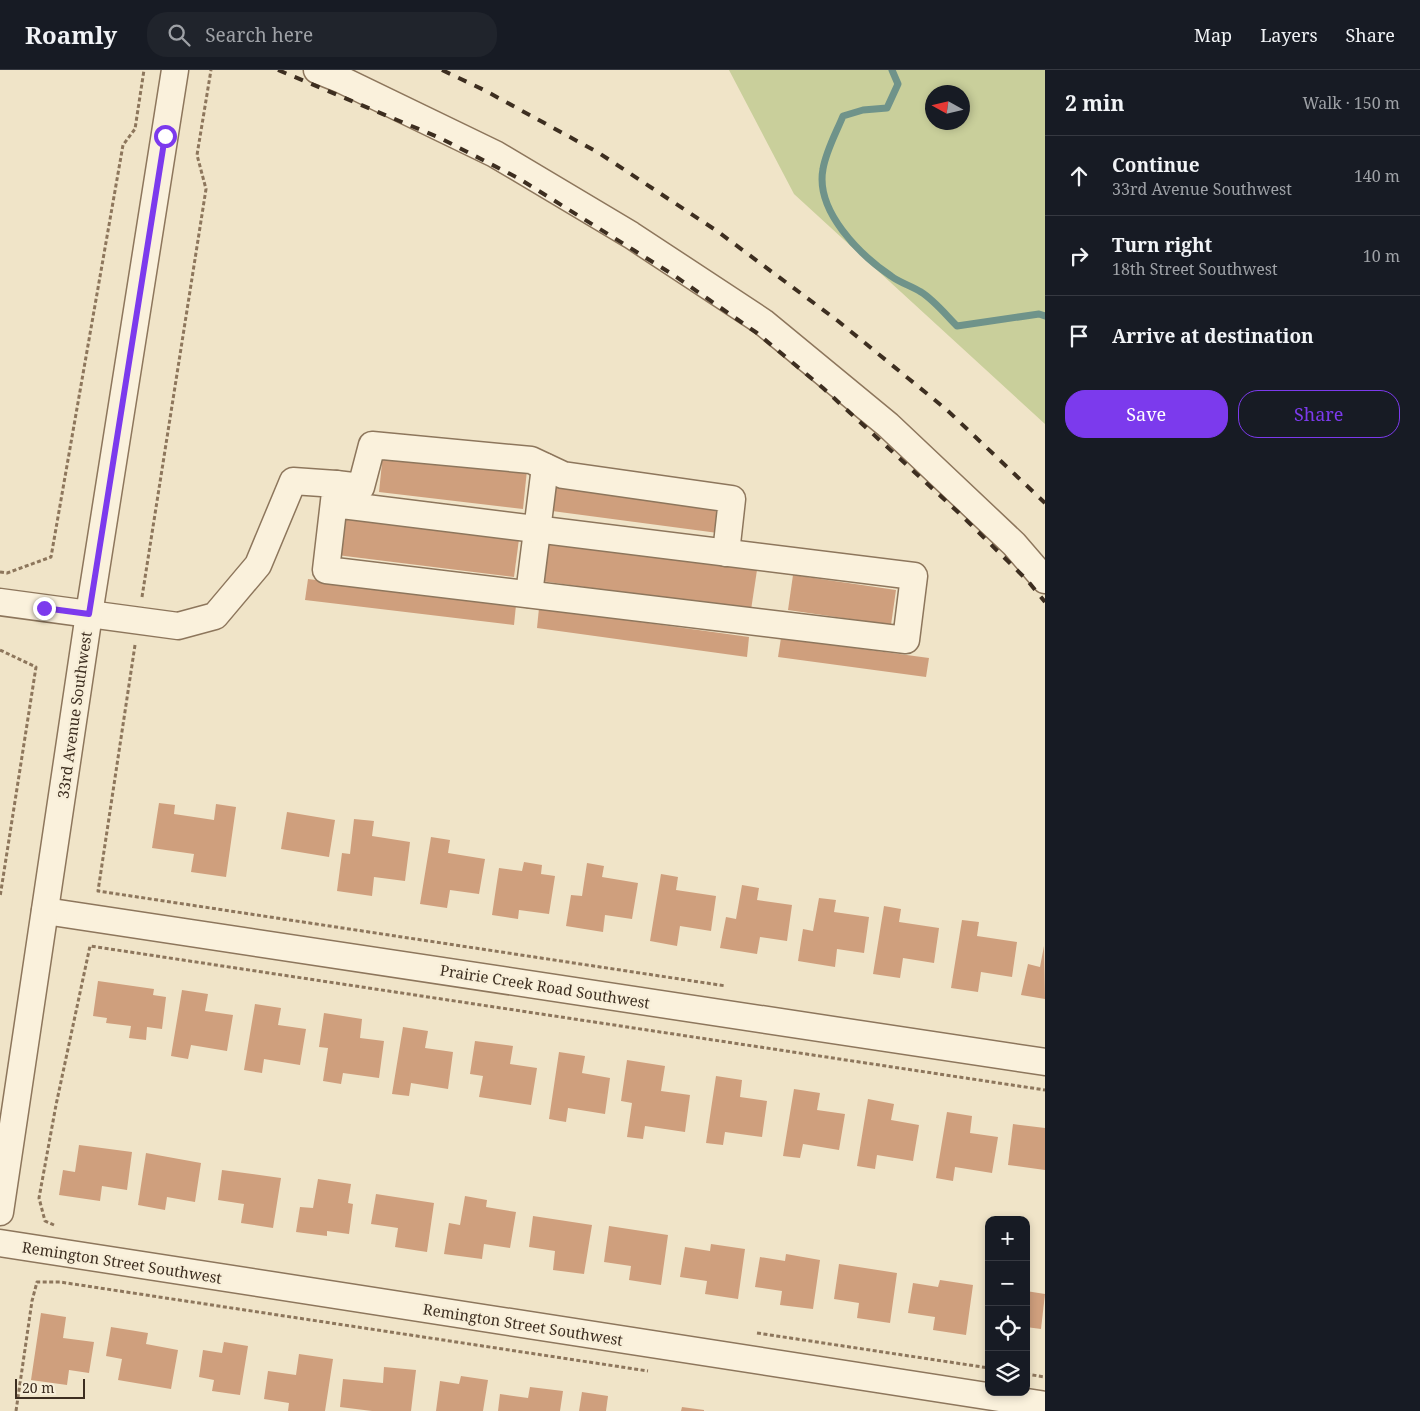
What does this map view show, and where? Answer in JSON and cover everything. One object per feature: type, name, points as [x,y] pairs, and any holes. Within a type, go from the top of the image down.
[{"type":"street","name":"33rd Avenue Southwest","points":[[0,1212],[89,614],[175,70]]},
{"type":"street","points":[[318,70],[495,154],[631,235],[762,322],[888,425],[1014,544],[1045,580]]},
{"type":"street","points":[[335,494],[362,487],[372,444],[531,460],[564,475],[732,499],[726,553]]},
{"type":"street","points":[[528,594],[545,467]]},
{"type":"street","points":[[0,602],[178,626],[215,616],[258,565],[294,480],[335,494],[536,529],[914,576],[906,640],[326,570],[335,494]]},
{"type":"street","name":"Prairie Creek Road Southwest","points":[[45,911],[1045,1062]]},
{"type":"street","name":"Remington Street Southwest","points":[[0,1243],[1045,1404]]},
{"type":"path","points":[[0,572],[7,573],[51,558],[124,145],[135,129],[144,70]]},
{"type":"path","points":[[211,70],[197,155],[206,189],[138,620],[98,891],[728,987]]},
{"type":"path","points":[[0,650],[36,667],[0,898]]},
{"type":"path","points":[[60,1227],[45,1221],[39,1198],[56,1105],[90,946],[1045,1090]]},
{"type":"path","points":[[16,1411],[32,1301],[37,1282],[60,1282],[648,1371]]},
{"type":"path","points":[[752,1332],[985,1367]]},
{"type":"path","points":[[1030,1375],[1045,1377]]},
{"type":"green space","points":[[729,70],[1045,70],[1045,424],[794,194]]},
{"type":"building","points":[[383,453],[527,470],[523,509],[379,492]]},
{"type":"building","points":[[556,485],[721,507],[718,533],[552,511]]},
{"type":"building","points":[[342,517],[519,539],[514,577],[337,555]]},
{"type":"building","points":[[547,542],[757,570],[751,610],[541,581]]},
{"type":"building","points":[[793,575],[896,590],[891,625],[788,610]]},
{"type":"building","points":[[308,579],[516,605],[514,625],[305,600]]},
{"type":"building","points":[[539,608],[749,637],[747,657],[537,628]]},
{"type":"building","points":[[781,638],[929,658],[926,677],[778,657]]},
{"type":"building","points":[[159,803],[175,805],[174,814],[214,820],[216,804],[236,807],[226,877],[191,872],[194,854],[152,848]]},
{"type":"building","points":[[287,812],[335,820],[329,857],[281,849]]},
{"type":"building","points":[[354,819],[374,821],[372,836],[410,842],[405,881],[374,877],[372,896],[337,891],[342,853],[350,854]]},
{"type":"building","points":[[431,837],[450,840],[448,853],[485,859],[479,894],[450,890],[447,908],[420,904]]},
{"type":"building","points":[[524,862],[542,865],[541,874],[555,876],[549,914],[519,910],[518,919],[492,915],[499,868],[522,871]]},
{"type":"building","points":[[587,863],[604,866],[602,877],[638,883],[632,919],[605,915],[603,932],[566,926],[571,895],[582,896]]},
{"type":"building","points":[[661,874],[678,877],[676,890],[716,896],[711,931],[680,926],[677,946],[650,941]]},
{"type":"building","points":[[742,885],[759,888],[757,900],[792,905],[787,941],[760,937],[757,954],[720,948],[726,917],[736,919]]},
{"type":"building","points":[[819,898],[836,900],[834,912],[869,917],[864,953],[837,949],[835,967],[798,961],[803,929],[813,931]]},
{"type":"building","points":[[884,906],[901,909],[899,922],[939,928],[934,963],[903,958],[900,978],[873,974]]},
{"type":"building","points":[[962,920],[979,922],[977,936],[1017,942],[1012,977],[981,972],[978,992],[951,988]]},
{"type":"building","points":[[1044,946],[1045,999],[1021,995],[1028,964],[1040,967]]},
{"type":"building","points":[[98,981],[154,989],[153,995],[166,997],[162,1029],[147,1027],[146,1040],[129,1038],[131,1026],[106,1023],[107,1018],[93,1016]]},
{"type":"building","points":[[182,990],[208,994],[205,1011],[233,1015],[227,1051],[191,1045],[188,1059],[171,1056]]},
{"type":"building","points":[[255,1004],[281,1008],[278,1025],[306,1029],[300,1065],[264,1059],[262,1073],[244,1070]]},
{"type":"building","points":[[324,1013],[362,1019],[360,1038],[384,1041],[379,1078],[343,1073],[341,1084],[323,1081],[328,1048],[319,1047]]},
{"type":"building","points":[[403,1027],[428,1031],[425,1048],[453,1052],[448,1089],[411,1083],[409,1096],[392,1094]]},
{"type":"building","points":[[475,1041],[513,1046],[510,1064],[537,1068],[531,1105],[479,1097],[483,1076],[470,1074]]},
{"type":"building","points":[[559,1052],[585,1056],[582,1073],[610,1078],[605,1114],[568,1108],[566,1122],[549,1119]]},
{"type":"building","points":[[627,1060],[665,1066],[661,1091],[690,1095],[685,1132],[645,1126],[643,1139],[627,1137],[632,1103],[621,1101]]},
{"type":"building","points":[[716,1076],[742,1080],[740,1097],[767,1101],[762,1137],[725,1132],[723,1145],[706,1143]]},
{"type":"building","points":[[794,1089],[820,1093],[817,1110],[845,1114],[839,1150],[803,1144],[800,1158],[783,1156]]},
{"type":"building","points":[[868,1099],[894,1104],[891,1120],[919,1125],[913,1161],[877,1155],[875,1169],[857,1166]]},
{"type":"building","points":[[947,1112],[972,1116],[970,1133],[998,1137],[992,1173],[955,1167],[953,1181],[936,1178]]},
{"type":"building","points":[[1013,1124],[1045,1128],[1045,1170],[1008,1165]]},
{"type":"building","points":[[79,1145],[132,1152],[127,1190],[102,1186],[100,1201],[59,1195],[63,1170],[75,1172]]},
{"type":"building","points":[[146,1153],[201,1163],[195,1202],[167,1197],[165,1210],[138,1205]]},
{"type":"building","points":[[222,1170],[281,1178],[273,1228],[241,1223],[244,1204],[218,1200]]},
{"type":"building","points":[[318,1179],[351,1184],[348,1203],[353,1204],[349,1234],[327,1231],[327,1236],[296,1232],[300,1207],[313,1208]]},
{"type":"building","points":[[376,1194],[434,1203],[427,1252],[395,1247],[398,1228],[371,1224]]},
{"type":"building","points":[[465,1196],[487,1200],[486,1207],[516,1212],[510,1248],[484,1244],[482,1259],[444,1254],[449,1223],[460,1225]]},
{"type":"building","points":[[533,1216],[592,1225],[584,1274],[553,1270],[555,1251],[529,1247]]},
{"type":"building","points":[[609,1226],[668,1235],[661,1285],[629,1280],[631,1266],[604,1262]]},
{"type":"building","points":[[711,1244],[745,1249],[738,1299],[705,1294],[707,1281],[680,1277],[685,1247],[710,1251]]},
{"type":"building","points":[[786,1254],[820,1260],[813,1309],[780,1305],[782,1291],[755,1287],[760,1257],[785,1261]]},
{"type":"building","points":[[839,1264],[897,1273],[890,1323],[857,1318],[859,1303],[834,1299]]},
{"type":"building","points":[[940,1280],[973,1285],[966,1335],[933,1330],[935,1317],[908,1313],[913,1283],[938,1287]]},
{"type":"building","points":[[1030,1292],[1045,1294],[1041,1329],[1030,1328]]},
{"type":"building","points":[[41,1313],[66,1317],[63,1338],[94,1342],[89,1373],[69,1370],[67,1385],[31,1380]]},
{"type":"building","points":[[111,1327],[148,1333],[146,1344],[178,1350],[171,1389],[118,1380],[122,1359],[106,1356]]},
{"type":"building","points":[[224,1342],[248,1346],[240,1395],[212,1391],[214,1380],[199,1377],[203,1350],[222,1353]]},
{"type":"building","points":[[299,1354],[333,1359],[325,1411],[288,1411],[289,1403],[264,1399],[268,1371],[296,1375]]},
{"type":"building","points":[[384,1367],[416,1370],[411,1411],[372,1411],[340,1407],[343,1379],[383,1383]]},
{"type":"building","points":[[461,1376],[488,1380],[483,1411],[436,1411],[440,1381],[459,1384]]},
{"type":"building","points":[[530,1387],[563,1391],[560,1411],[498,1411],[500,1394],[528,1398]]},
{"type":"building","points":[[582,1392],[608,1396],[606,1411],[579,1411]]},
{"type":"building","points":[[682,1407],[704,1410],[704,1411],[681,1411]]},
{"type":"waterway","points":[[892,70],[898,84],[887,108],[863,110],[843,116],[831,142],[824,162],[822,185],[833,216],[842,230],[866,256],[895,278],[926,295],[957,326],[1039,314],[1045,316]]},
{"type":"railway","points":[[278,70],[440,138],[518,178],[672,274],[757,333],[823,388],[959,513],[1027,580],[1045,602]]},
{"type":"railway","points":[[442,70],[484,90],[599,153],[717,231],[838,321],[947,410],[1045,503]]},
{"type":"route","points":[[44,608],[89,614],[165,136]]}]
